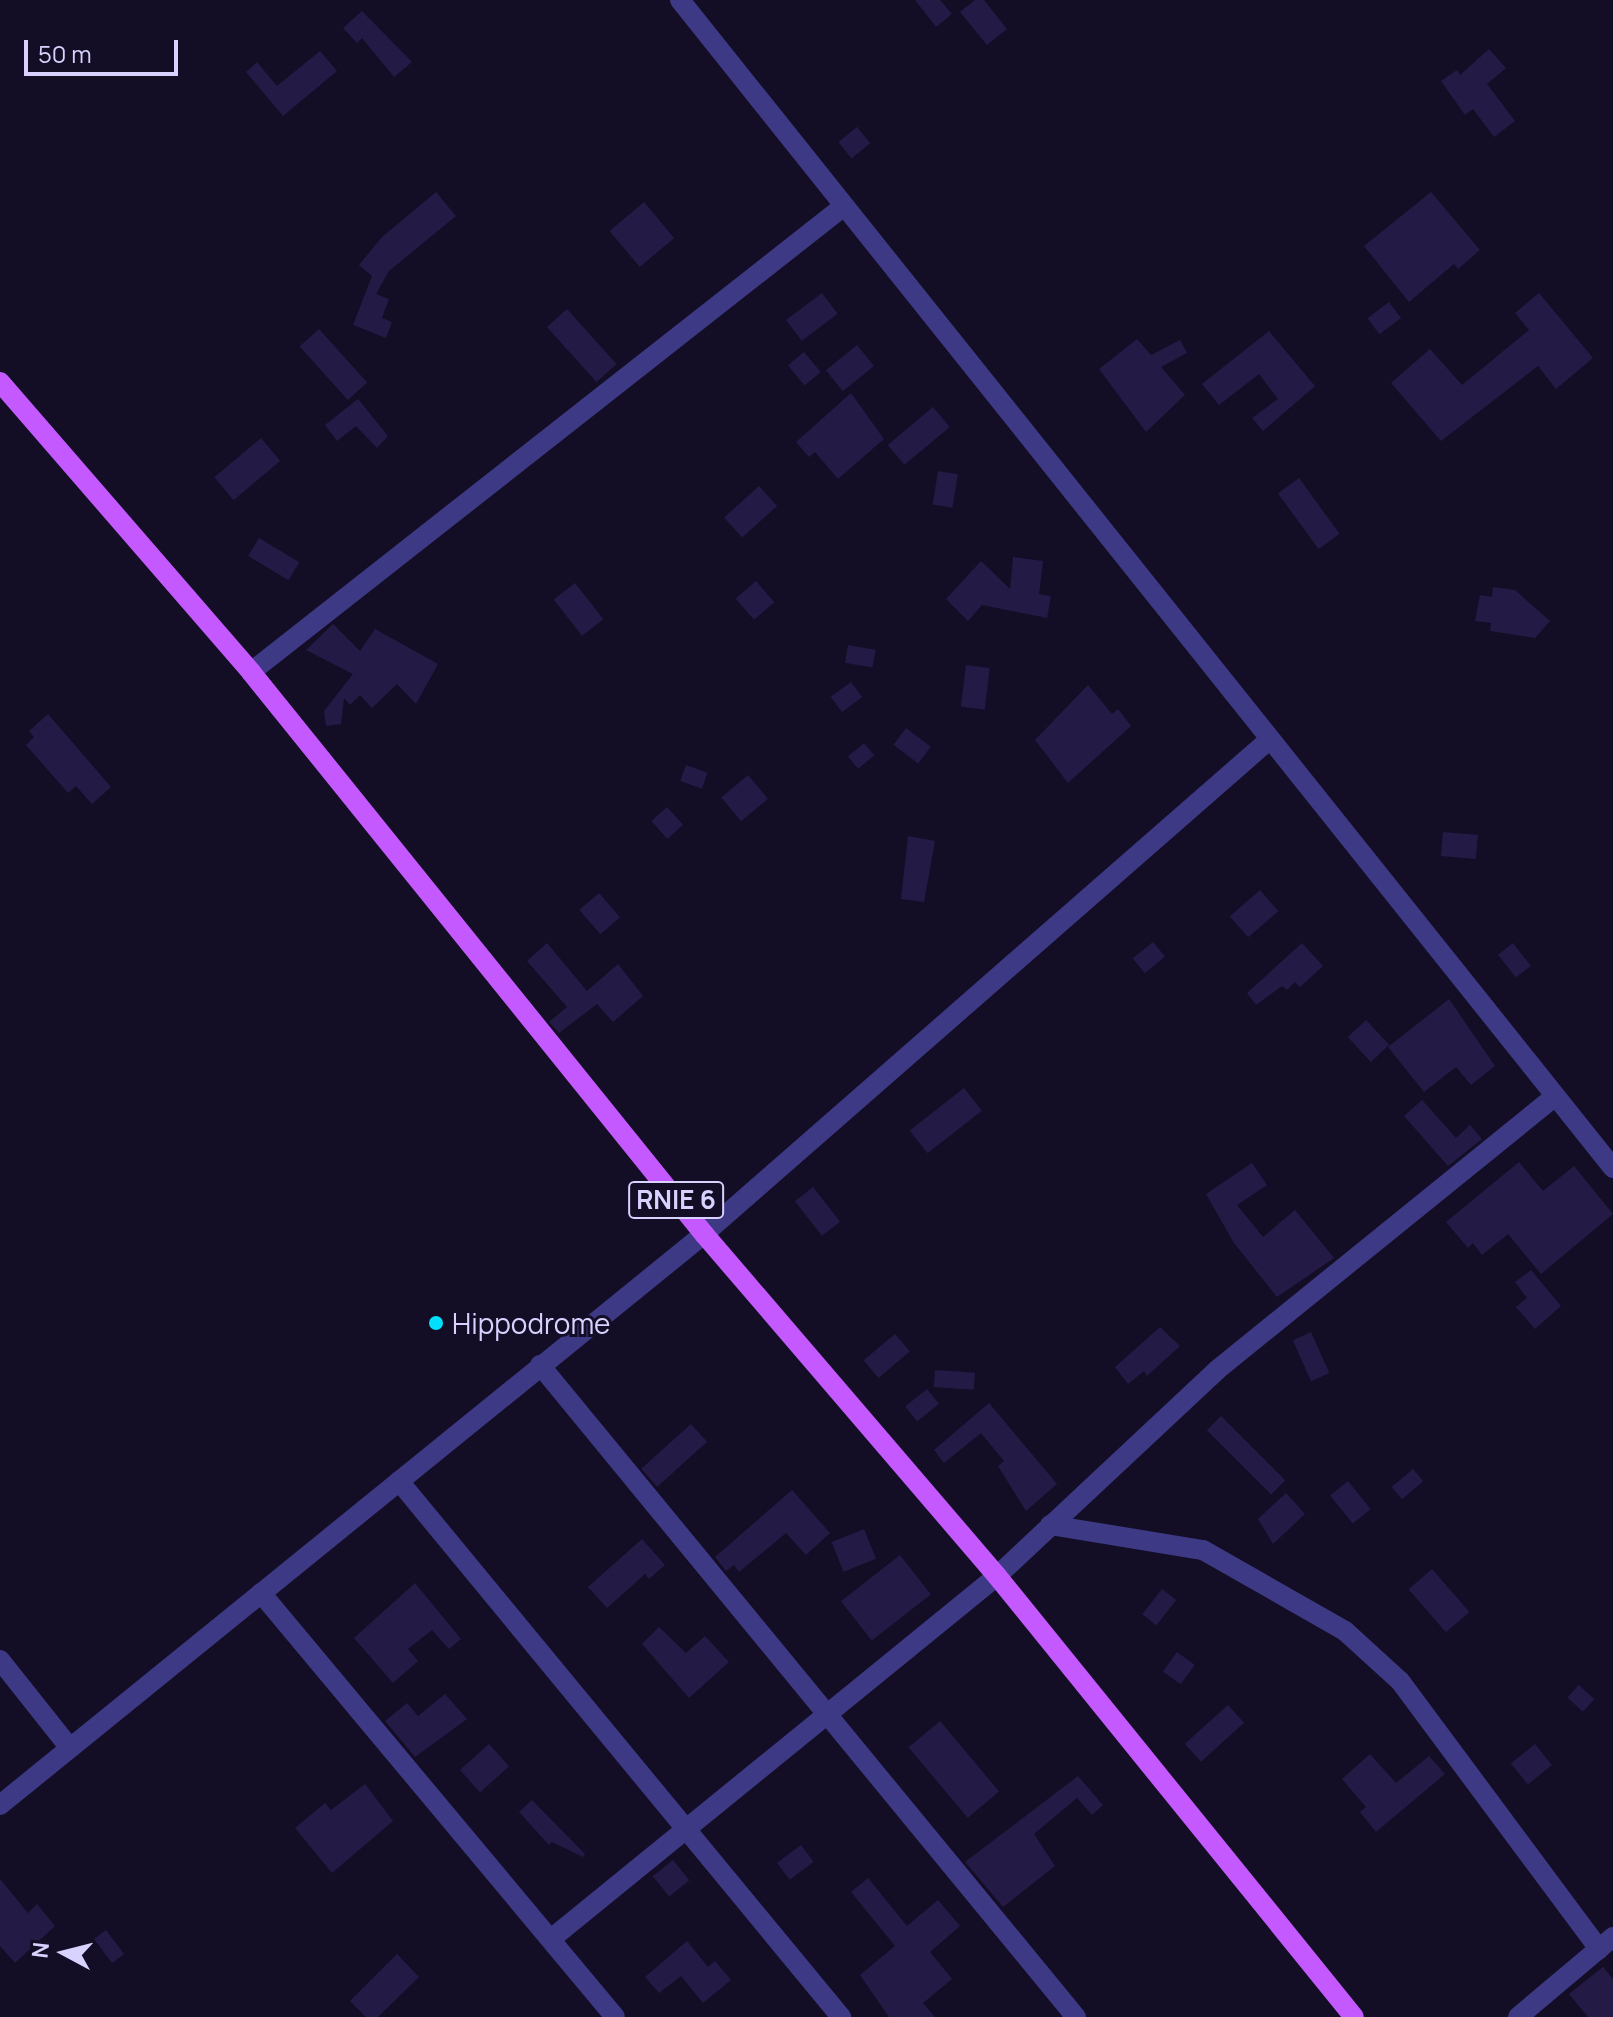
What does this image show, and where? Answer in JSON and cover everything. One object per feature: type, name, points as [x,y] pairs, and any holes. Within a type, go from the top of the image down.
[{"type":"main road","name":"RNIE 6","points":[[0,382],[251,672],[704,1234],[997,1576],[1354,2017]]},
{"type":"street","points":[[680,0],[1613,1168]]},
{"type":"street","points":[[251,672],[844,206]]},
{"type":"street","points":[[0,1805],[704,1234],[1270,739]]},
{"type":"street","points":[[551,1939],[997,1576],[1217,1370],[1555,1096]]},
{"type":"street","points":[[540,1365],[1076,2017]]},
{"type":"street","points":[[399,1481],[841,2017]]},
{"type":"street","points":[[1050,1525],[1203,1550],[1345,1631],[1400,1681],[1607,1946],[1518,2017]]},
{"type":"street","points":[[261,1593],[615,2017]]},
{"type":"street","points":[[0,1660],[70,1748]]},
{"type":"building","points":[[915,0],[940,0],[952,14],[936,27]]},
{"type":"building","points":[[975,0],[984,0],[1007,29],[987,45],[960,12]]},
{"type":"building","points":[[362,11],[412,62],[394,77],[362,38],[357,43],[343,28]]},
{"type":"building","points":[[1489,49],[1506,68],[1487,84],[1515,121],[1494,137],[1473,109],[1465,115],[1441,81],[1457,70],[1460,75]]},
{"type":"building","points":[[320,51],[337,71],[283,116],[246,72],[257,62],[277,86]]},
{"type":"building","points":[[857,127],[870,143],[852,158],[838,142]]},
{"type":"building","points":[[436,192],[456,216],[389,271],[376,294],[389,299],[382,318],[392,322],[386,338],[353,325],[372,276],[359,265],[382,237]]},
{"type":"building","points":[[1431,192],[1480,250],[1458,269],[1454,264],[1409,302],[1364,246]]},
{"type":"building","points":[[644,202],[674,238],[640,267],[610,231]]},
{"type":"building","points":[[822,293],[838,314],[802,341],[786,320]]},
{"type":"building","points":[[1539,293],[1593,358],[1556,389],[1538,366],[1441,441],[1391,383],[1430,349],[1462,385],[1529,330],[1515,313]]},
{"type":"building","points":[[1389,302],[1401,318],[1379,334],[1367,318]]},
{"type":"building","points":[[567,309],[617,364],[596,382],[547,327]]},
{"type":"building","points":[[319,329],[367,383],[348,400],[300,346]]},
{"type":"building","points":[[1269,331],[1315,386],[1263,431],[1252,418],[1278,399],[1259,374],[1219,405],[1202,384]]},
{"type":"building","points":[[1137,339],[1151,355],[1180,340],[1187,353],[1161,367],[1185,395],[1146,432],[1099,369]]},
{"type":"building","points":[[857,345],[874,366],[843,391],[826,370]]},
{"type":"building","points":[[804,352],[821,372],[805,385],[788,365]]},
{"type":"building","points":[[851,393],[884,439],[838,479],[815,452],[809,457],[796,442]]},
{"type":"building","points":[[358,399],[388,436],[377,448],[356,426],[337,441],[325,425]]},
{"type":"building","points":[[933,407],[950,427],[905,465],[888,445]]},
{"type":"building","points":[[261,438],[280,461],[234,500],[214,477]]},
{"type":"building","points":[[938,471],[958,474],[952,508],[933,505]]},
{"type":"building","points":[[1299,478],[1340,534],[1319,549],[1278,493]]},
{"type":"building","points":[[759,486],[777,506],[742,538],[724,517]]},
{"type":"building","points":[[259,538],[299,562],[288,580],[248,556]]},
{"type":"building","points":[[1013,557],[1043,561],[1039,594],[1051,596],[1047,618],[982,605],[968,621],[946,599],[981,561],[1010,589]]},
{"type":"building","points":[[756,581],[774,602],[754,620],[736,599]]},
{"type":"building","points":[[575,583],[603,619],[582,636],[554,600]]},
{"type":"building","points":[[1493,587],[1515,590],[1550,621],[1535,638],[1490,631],[1491,623],[1475,621],[1480,595],[1492,597]]},
{"type":"building","points":[[333,624],[360,651],[375,629],[438,664],[416,704],[397,684],[372,708],[360,695],[350,705],[344,698],[341,724],[326,726],[324,711],[353,674],[306,650]]},
{"type":"building","points":[[848,645],[876,650],[872,668],[845,663]]},
{"type":"building","points":[[966,665],[990,668],[985,710],[961,707]]},
{"type":"building","points":[[851,682],[862,697],[842,712],[831,697]]},
{"type":"building","points":[[1088,685],[1112,714],[1118,709],[1131,726],[1068,783],[1035,740]]},
{"type":"building","points":[[48,714],[111,787],[92,804],[76,786],[68,793],[26,745],[34,737],[29,731]]},
{"type":"building","points":[[906,728],[931,747],[918,763],[893,745]]},
{"type":"building","points":[[864,743],[874,755],[858,769],[848,756]]},
{"type":"building","points":[[686,765],[708,773],[702,789],[680,781]]},
{"type":"building","points":[[748,775],[768,799],[741,821],[721,797]]},
{"type":"building","points":[[667,807],[683,825],[667,839],[651,821]]},
{"type":"building","points":[[1443,832],[1478,835],[1476,859],[1441,856]]},
{"type":"building","points":[[908,836],[935,841],[924,902],[901,899]]},
{"type":"building","points":[[1260,890],[1278,911],[1248,937],[1230,916]]},
{"type":"building","points":[[599,893],[620,917],[600,934],[579,910]]},
{"type":"building","points":[[1153,942],[1165,957],[1145,973],[1133,958]]},
{"type":"building","points":[[547,943],[587,991],[618,964],[643,996],[613,1022],[597,1004],[559,1033],[549,1022],[567,1007],[527,961]]},
{"type":"building","points":[[1302,943],[1323,966],[1300,987],[1295,982],[1287,990],[1282,986],[1256,1005],[1247,993]]},
{"type":"building","points":[[1513,943],[1531,966],[1516,978],[1498,955]]},
{"type":"building","points":[[1449,999],[1495,1066],[1471,1085],[1456,1067],[1424,1092],[1388,1047]]},
{"type":"building","points":[[1366,1020],[1389,1045],[1371,1062],[1348,1037]]},
{"type":"building","points":[[964,1088],[982,1111],[927,1153],[910,1130]]},
{"type":"building","points":[[1422,1100],[1456,1138],[1470,1125],[1482,1139],[1448,1166],[1404,1116]]},
{"type":"building","points":[[1519,1162],[1543,1191],[1574,1166],[1613,1214],[1541,1274],[1508,1234],[1482,1255],[1473,1243],[1468,1248],[1446,1222]]},
{"type":"building","points":[[1252,1163],[1267,1185],[1237,1205],[1263,1237],[1295,1210],[1334,1258],[1277,1297],[1234,1243],[1206,1194]]},
{"type":"building","points":[[813,1187],[840,1222],[822,1236],[795,1201]]},
{"type":"building","points":[[1531,1270],[1561,1306],[1535,1329],[1516,1307],[1527,1298],[1515,1282]]},
{"type":"building","points":[[1160,1327],[1180,1346],[1147,1376],[1144,1371],[1128,1384],[1115,1367]]},
{"type":"building","points":[[1311,1332],[1329,1373],[1311,1381],[1293,1340]]},
{"type":"building","points":[[895,1334],[910,1352],[878,1378],[864,1360]]},
{"type":"building","points":[[935,1370],[975,1373],[974,1390],[934,1387]]},
{"type":"building","points":[[927,1389],[939,1404],[917,1421],[905,1407]]},
{"type":"building","points":[[989,1403],[1057,1484],[1026,1511],[998,1466],[1004,1461],[981,1433],[944,1463],[934,1450]]},
{"type":"building","points":[[1221,1416],[1285,1480],[1271,1494],[1207,1430]]},
{"type":"building","points":[[691,1424],[707,1442],[657,1487],[641,1469]]},
{"type":"building","points":[[1413,1469],[1423,1481],[1402,1499],[1392,1487]]},
{"type":"building","points":[[1348,1481],[1371,1509],[1353,1523],[1330,1495]]},
{"type":"building","points":[[792,1490],[830,1533],[806,1555],[786,1533],[739,1572],[734,1565],[726,1571],[715,1557]]},
{"type":"building","points":[[1286,1493],[1305,1514],[1273,1544],[1258,1519]]},
{"type":"building","points":[[864,1529],[876,1559],[844,1572],[832,1542]]},
{"type":"building","points":[[642,1539],[665,1565],[649,1579],[645,1574],[607,1608],[588,1587]]},
{"type":"building","points":[[900,1555],[931,1594],[872,1641],[841,1601]]},
{"type":"building","points":[[1432,1569],[1469,1612],[1446,1632],[1409,1589]]},
{"type":"building","points":[[415,1583],[461,1639],[449,1649],[432,1630],[408,1649],[418,1661],[393,1683],[354,1638]]},
{"type":"building","points":[[1162,1589],[1176,1600],[1156,1625],[1142,1614]]},
{"type":"building","points":[[659,1627],[686,1653],[705,1636],[729,1662],[689,1698],[642,1644]]},
{"type":"building","points":[[1177,1652],[1195,1665],[1181,1684],[1163,1671]]},
{"type":"building","points":[[1579,1685],[1594,1699],[1583,1712],[1567,1697]]},
{"type":"building","points":[[445,1694],[467,1719],[415,1757],[385,1721],[407,1703],[418,1716]]},
{"type":"building","points":[[1228,1705],[1244,1723],[1201,1762],[1185,1744]]},
{"type":"building","points":[[940,1721],[999,1791],[968,1818],[909,1747]]},
{"type":"building","points":[[489,1744],[509,1766],[480,1792],[460,1770]]},
{"type":"building","points":[[1535,1744],[1552,1765],[1528,1784],[1511,1764]]},
{"type":"building","points":[[1370,1754],[1396,1783],[1429,1756],[1445,1774],[1376,1832],[1360,1812],[1366,1807],[1342,1779]]},
{"type":"building","points":[[1078,1776],[1103,1805],[1092,1815],[1077,1798],[1034,1834],[1055,1866],[1003,1907],[965,1862]]},
{"type":"building","points":[[365,1784],[393,1821],[332,1873],[295,1828],[325,1803],[331,1810]]},
{"type":"building","points":[[532,1800],[585,1854],[583,1857],[552,1842],[549,1845],[519,1812]]},
{"type":"building","points":[[801,1845],[814,1862],[790,1880],[777,1863]]},
{"type":"building","points":[[673,1860],[689,1880],[669,1897],[653,1876]]},
{"type":"building","points":[[868,1878],[907,1926],[938,1900],[960,1926],[930,1952],[952,1979],[923,2003],[935,2017],[889,2017],[860,1975],[895,1946],[851,1892]]},
{"type":"building","points":[[0,1879],[28,1913],[37,1904],[55,1926],[15,1963],[0,1946]]},
{"type":"building","points":[[106,1930],[124,1954],[112,1963],[94,1939]]},
{"type":"building","points":[[687,1941],[708,1967],[715,1961],[731,1980],[703,2003],[681,1976],[659,1993],[645,1977]]},
{"type":"building","points":[[397,1954],[419,1977],[378,2017],[366,2017],[350,2001]]},
{"type":"building","points":[[1603,1967],[1613,1979],[1613,2017],[1588,2017],[1569,1994]]},
{"type":"place","name":"Hippodrome","points":[[436,1323]]}]
